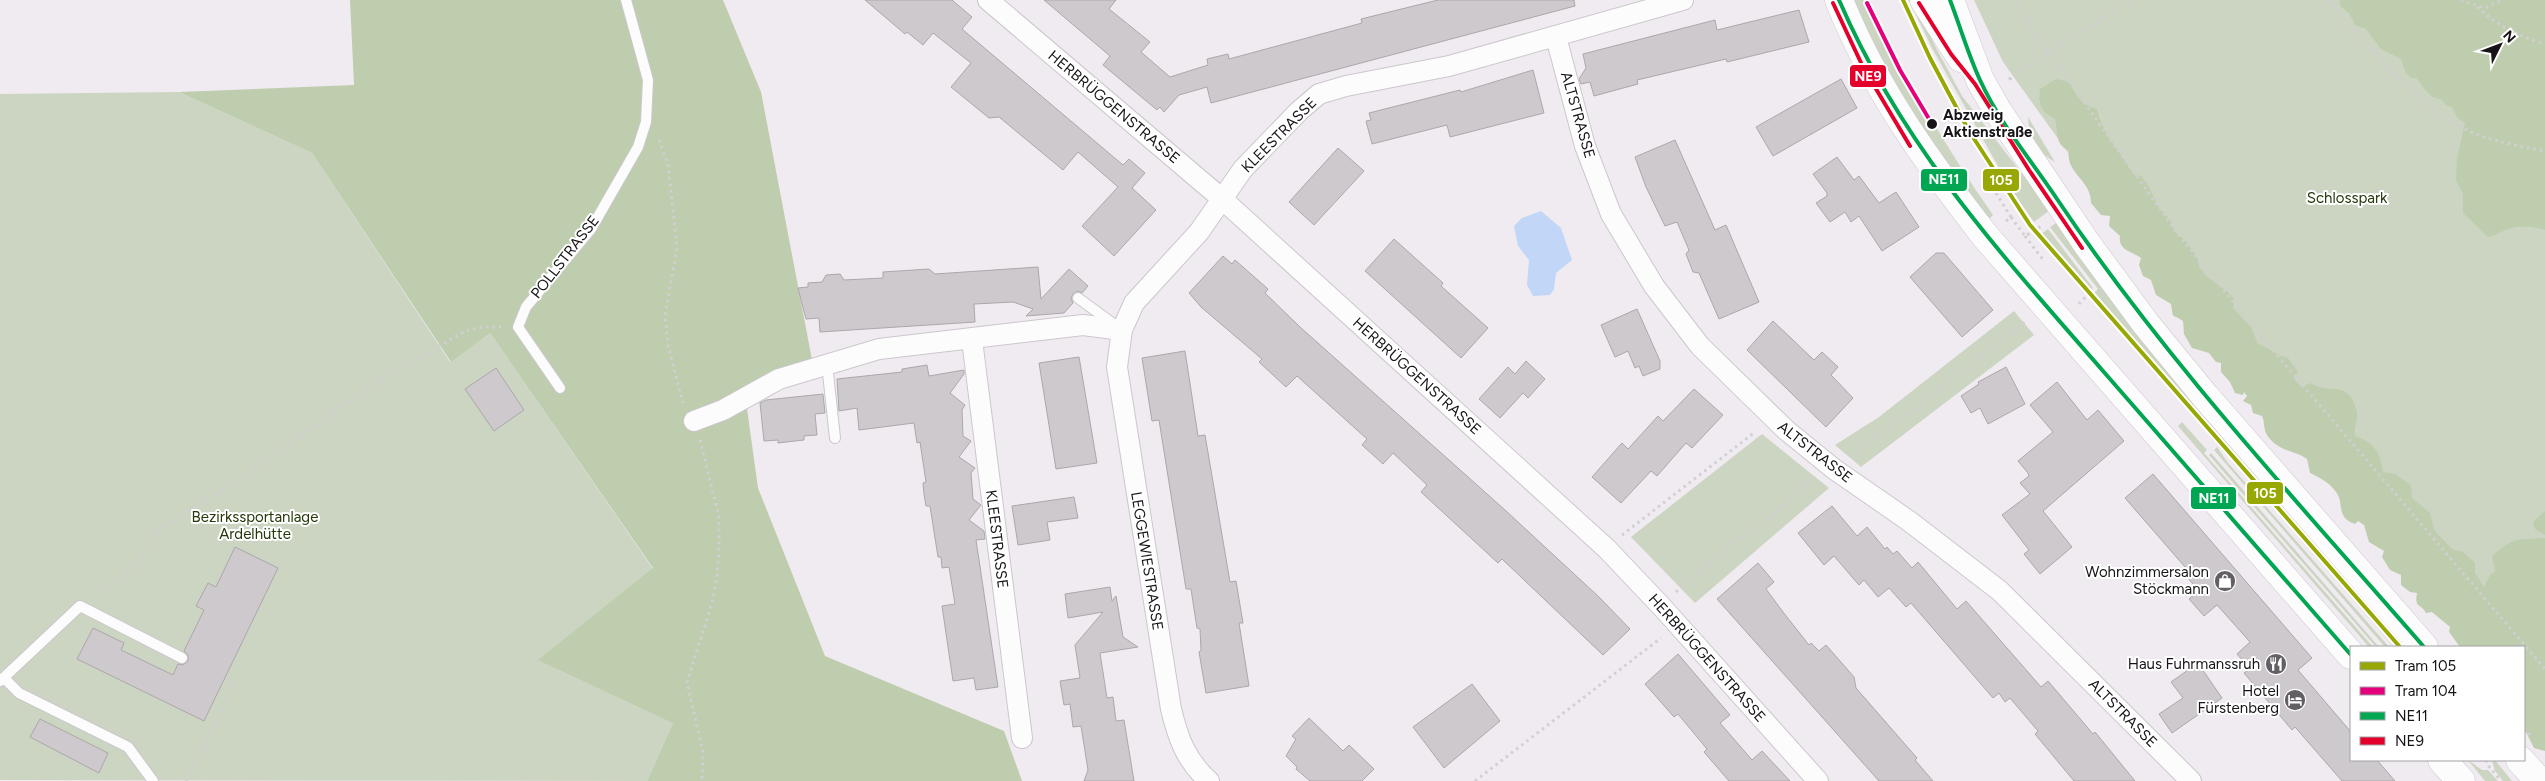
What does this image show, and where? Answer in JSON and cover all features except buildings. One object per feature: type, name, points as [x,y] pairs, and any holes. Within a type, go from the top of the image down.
[{"type":"main road","points":[[1839,0],[1879,85],[1915,143],[1986,238],[2350,654]]},
{"type":"main road","points":[[1924,0],[1956,52],[1980,80],[2034,167],[2146,324],[2205,396],[2423,646]]},
{"type":"main road","points":[[1950,0],[1980,80]]},
{"type":"main road","points":[[2443,761],[2461,781]]},
{"type":"main road","points":[[2521,761],[2539,781]]},
{"type":"street","name":"HERBRÜGGENSTRASSE","points":[[988,0],[1221,198],[1607,549],[1662,607],[1818,781]]},
{"type":"street","name":"KLEESTRASSE","points":[[1122,330],[1134,303],[1199,232],[1221,198],[1243,170],[1299,110],[1319,94],[1346,86],[1449,66],[1683,0]]},
{"type":"street","name":"ALTSTRASSE","points":[[1556,37],[1585,146],[1611,214],[1654,286],[1700,346],[1770,417],[1829,465],[1910,521],[2000,590],[2191,781]]},
{"type":"street","points":[[694,421],[723,410],[779,379],[880,349],[1084,326],[1122,330]]},
{"type":"street","name":"LEGGEWIESTRASSE","points":[[1122,330],[1117,367],[1170,709],[1184,752],[1195,769],[1209,781]]},
{"type":"street","name":"KLEESTRASSE","points":[[972,340],[1022,738]]},
{"type":"lane","name":"POLLSTRASSE","points":[[518,327],[526,307],[590,229],[638,146],[646,122],[648,80],[626,0]]},
{"type":"lane","points":[[1078,298],[1122,330]]},
{"type":"lane","points":[[518,327],[560,388]]},
{"type":"lane","points":[[827,364],[835,438]]},
{"type":"lane","points":[[153,781],[128,747],[18,693],[2,680],[80,606],[182,658]]},
{"type":"path","points":[[2015,0],[2025,19],[2178,234],[2264,340],[2545,669]]},
{"type":"path","points":[[2048,52],[2131,0]]},
{"type":"path","points":[[2329,0],[2404,83],[2449,120],[2470,132],[2495,141],[2545,151]]},
{"type":"path","points":[[2461,0],[2477,7],[2485,8],[2502,0]]},
{"type":"path","points":[[2477,7],[2495,23],[2517,35],[2545,44]]},
{"type":"path","points":[[646,122],[663,146],[668,164],[677,248],[666,315],[668,346],[684,407],[694,421],[707,465],[718,517],[717,578],[712,603],[687,682],[703,752],[702,781]]},
{"type":"path","points":[[1996,193],[2011,217]]},
{"type":"path","points":[[2046,223],[2051,230]]},
{"type":"path","points":[[2025,236],[2048,266]]},
{"type":"path","points":[[2077,304],[2095,288]]},
{"type":"path","points":[[1662,607],[1685,582],[1724,549],[1766,522],[1810,480],[1829,465],[1899,421],[2027,321]]},
{"type":"path","points":[[80,606],[139,564],[153,535],[246,475],[373,385],[465,331],[483,327],[518,327]]},
{"type":"path","points":[[1607,549],[1631,526],[1759,428],[1770,417]]},
{"type":"path","points":[[1475,781],[1677,625]]},
{"type":"path","points":[[186,781],[235,684],[225,678]]},
{"type":"path","points":[[2487,761],[2501,781]]},
{"type":"green space","points":[[350,0],[723,0],[761,92],[813,365],[744,387],[758,488],[825,656],[1004,731],[1022,781],[647,781],[673,723],[538,660],[653,568],[490,333],[451,362],[312,153],[179,92],[354,85]]},
{"type":"green space","points":[[1853,0],[1869,0],[1896,56],[1926,110],[1958,163],[1993,215],[1988,220],[1916,121],[1880,56]]},
{"type":"green space","points":[[1909,0],[1914,0],[1935,46],[1962,96],[2050,210],[2034,222],[2012,191],[1932,48]]},
{"type":"green space","name":"Schlosspark","points":[[1974,0],[2545,0],[2545,730],[2525,646],[2166,289],[2003,62]]},
{"type":"green space","points":[[2340,0],[2545,0],[2545,230],[2517,227],[2488,237],[2463,213],[2463,194],[2456,180],[2457,158],[2465,123],[2457,117],[2452,107],[2446,105],[2441,99],[2433,97],[2416,78],[2411,78],[2406,73],[2401,59],[2381,49],[2366,29],[2355,25],[2349,13],[2340,6]]},
{"type":"green space","points":[[2056,79],[2069,82],[2083,102],[2097,109],[2107,134],[2134,175],[2141,176],[2148,185],[2158,206],[2171,221],[2174,231],[2186,241],[2197,257],[2199,267],[2206,276],[2228,292],[2234,299],[2233,308],[2251,327],[2258,344],[2288,358],[2298,372],[2294,379],[2301,387],[2311,383],[2318,387],[2338,389],[2349,395],[2354,402],[2357,413],[2355,436],[2367,441],[2375,449],[2378,453],[2383,472],[2395,474],[2411,485],[2412,498],[2430,513],[2434,530],[2452,549],[2463,552],[2475,563],[2475,573],[2484,587],[2490,575],[2495,571],[2492,556],[2511,542],[2522,539],[2545,538],[2545,751],[2534,748],[2525,732],[2525,646],[2459,646],[2449,632],[2450,627],[2432,612],[2426,613],[2417,604],[2417,593],[2410,592],[2401,585],[2401,575],[2390,570],[2382,557],[2384,551],[2369,542],[2364,525],[2358,521],[2355,524],[2345,518],[2336,492],[2327,483],[2310,473],[2307,459],[2281,448],[2271,441],[2267,435],[2262,416],[2253,413],[2251,405],[2243,401],[2247,396],[2244,392],[2243,395],[2235,393],[2230,382],[2221,372],[2221,363],[2216,362],[2209,353],[2192,348],[2184,334],[2183,321],[2173,316],[2171,304],[2156,295],[2151,280],[2143,276],[2139,265],[2141,258],[2123,248],[2120,236],[2109,226],[2110,216],[2101,215],[2091,203],[2087,189],[2071,165],[2069,151],[2059,141],[2055,119],[2046,114],[2040,104],[2040,89]]},
{"type":"green space","name":"Bezirkssportanlage Ardelhütte","points":[[179,92],[312,153],[450,362],[490,333],[653,569],[673,723],[647,781],[0,780],[0,94]]},
{"type":"green space","points":[[2028,117],[2055,162],[2043,154],[2035,144],[2030,131]]},
{"type":"green space","points":[[2058,222],[2407,646],[2403,646],[2094,293],[2098,289],[2050,227]]},
{"type":"green space","points":[[2048,229],[2093,288],[2091,290],[2041,234]]},
{"type":"green space","points":[[2089,297],[2194,413],[2396,646],[2393,646]]},
{"type":"green space","points":[[2014,311],[2034,335],[1861,467],[1835,445],[1879,417]]},
{"type":"green space","points":[[2182,422],[2207,450],[2204,453],[2372,646],[2368,646],[2178,426]]},
{"type":"green space","points":[[1762,434],[1829,488],[1695,603],[1631,537]]},
{"type":"green space","points":[[2217,447],[2228,463],[2388,646],[2384,646],[2214,450]]},
{"type":"green space","points":[[2211,453],[2378,646],[2375,646],[2209,455]]},
{"type":"green space","points":[[2545,511],[2545,535],[2535,529],[2533,522]]},
{"type":"green space","points":[[2469,761],[2482,770],[2488,770],[2498,781],[2485,781]]},
{"type":"green space","points":[[2492,761],[2496,761],[2512,781],[2503,781],[2495,771]]},
{"type":"water","points":[[1541,211],[1561,228],[1572,260],[1556,273],[1554,289],[1550,295],[1533,296],[1527,285],[1529,260],[1518,246],[1514,226],[1522,218]]},
{"type":"tram line","name":"105","points":[[1903,0],[1930,58],[1969,131],[2030,225],[2399,646]]},
{"type":"tram line","name":"104","points":[[1867,3],[1900,70],[1932,124]]},
{"type":"transit line","name":"NE11","points":[[1839,0],[1864,53],[1892,103],[1956,196],[2027,284],[2350,654]]},
{"type":"transit line","name":"NE11","points":[[1950,0],[1976,70],[1996,111],[2099,258],[2142,316],[2233,429],[2423,646]]},
{"type":"transit line","name":"NE9","points":[[1833,3],[1863,67],[1910,146]]},
{"type":"transit line","name":"NE9","points":[[1919,3],[1951,54],[1975,84],[2029,170],[2082,248]]},
{"type":"place","name":"Abzweig Aktienstraße","points":[[1932,124]]},
{"type":"place","name":"Wohnzimmersalon Stöckmann","points":[[2225,581]]},
{"type":"place","name":"Haus Fuhrmanssruh","points":[[2276,664]]},
{"type":"place","name":"Hotel Fürstenberg","points":[[2295,700]]}]
